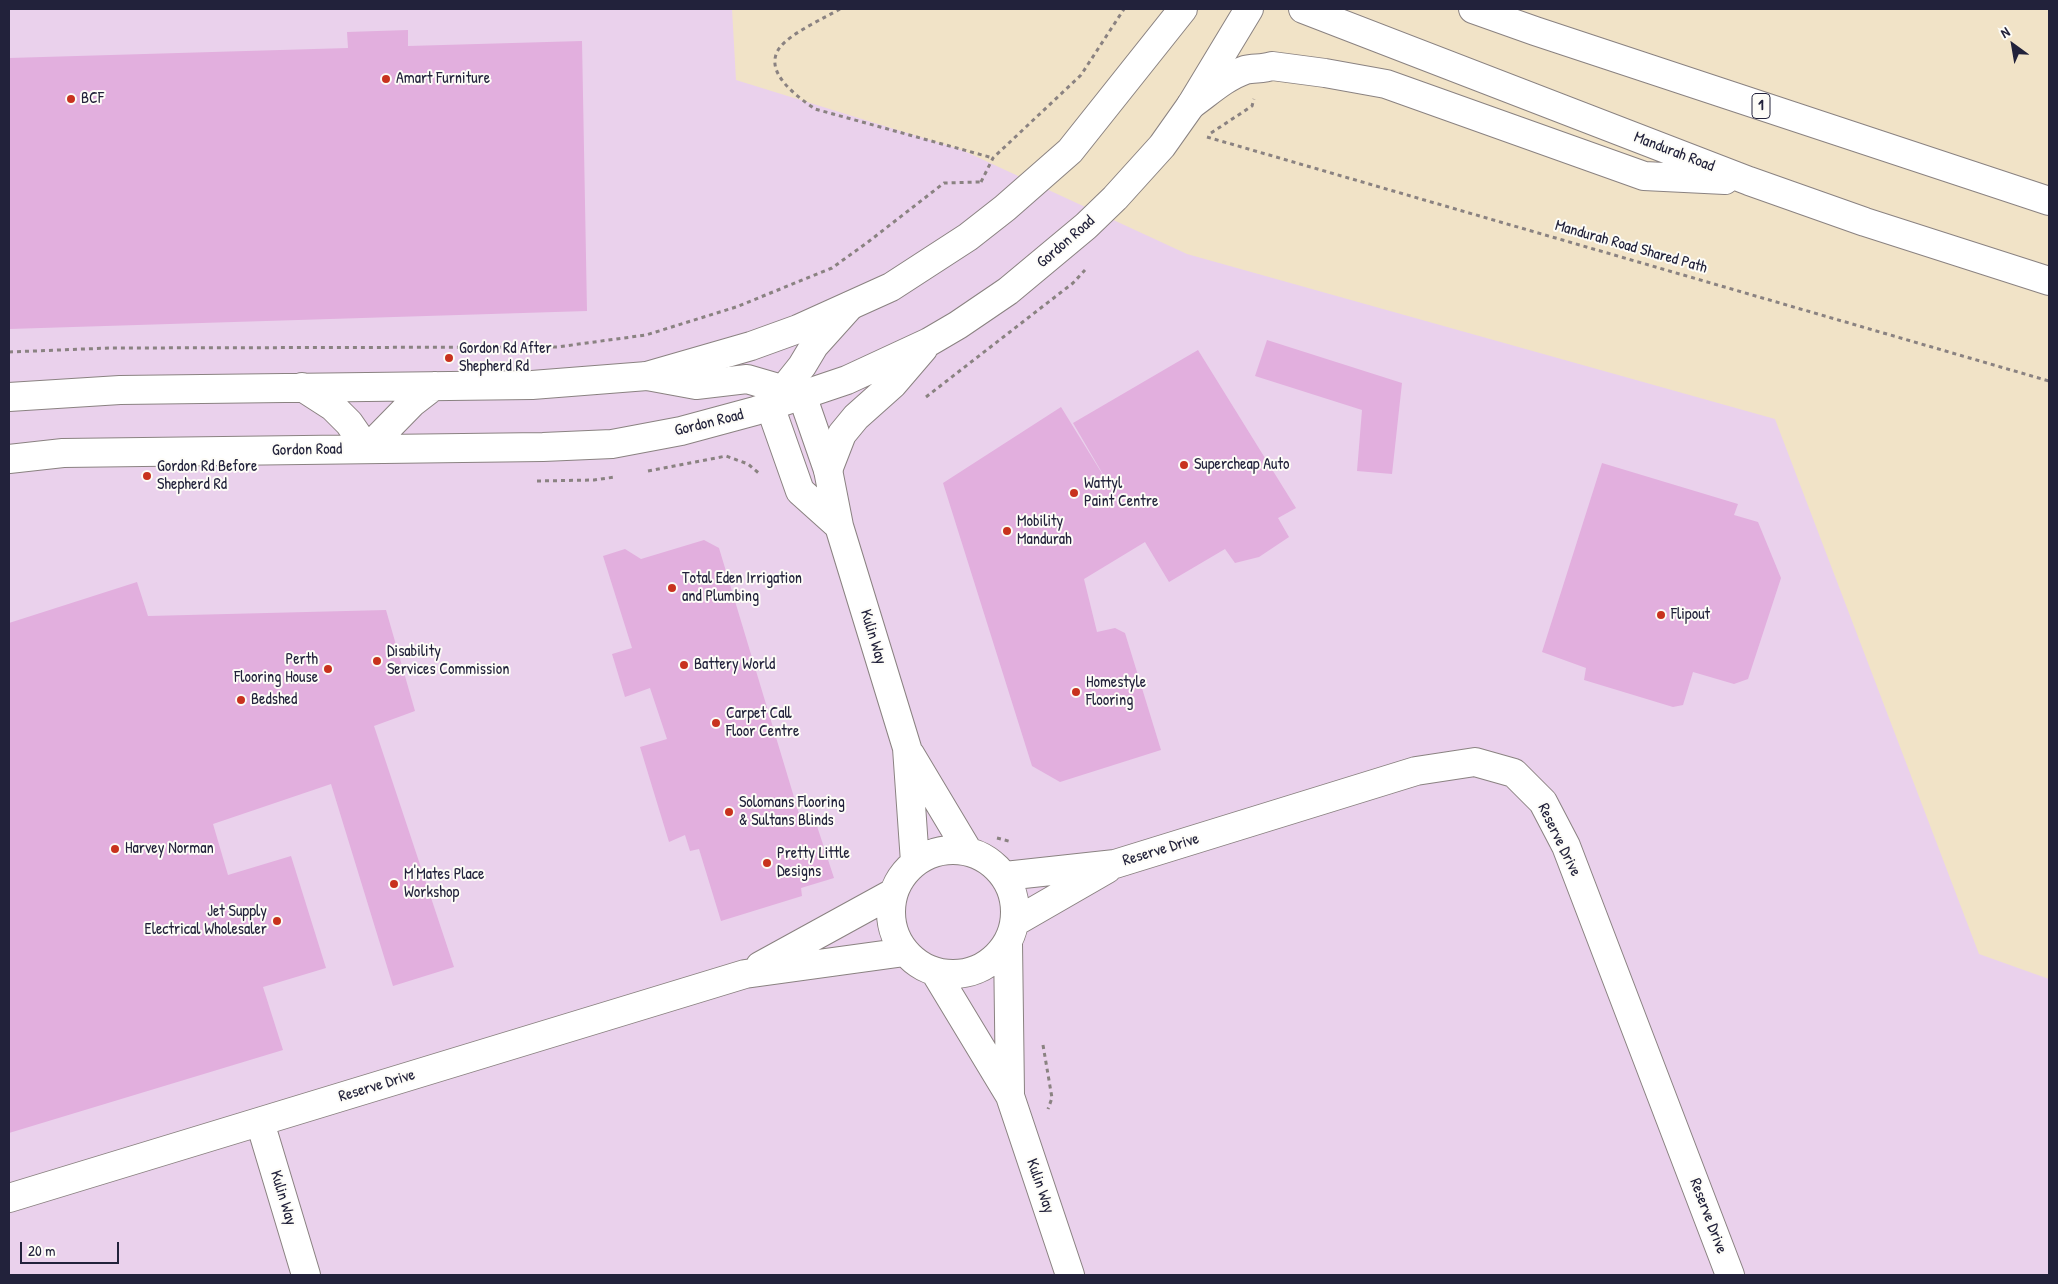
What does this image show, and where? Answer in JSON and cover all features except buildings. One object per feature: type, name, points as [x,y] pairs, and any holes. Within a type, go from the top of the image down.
[{"type":"main road","points":[[9,397],[120,390],[532,385],[647,376],[751,346],[798,329],[891,287],[968,237],[1005,208],[1070,151],[1184,9]]},
{"type":"main road","name":"Gordon Road","points":[[9,459],[63,453],[543,447],[612,444],[681,431],[785,397],[847,380],[929,342],[958,325],[1008,291],[1086,226],[1115,198],[1162,146],[1191,105],[1249,9]]},
{"type":"main road","name":"Mandurah Road","points":[[1303,9],[1748,181],[1865,222],[2049,281]]},
{"type":"main road","name":"1","points":[[1473,9],[2049,201]]},
{"type":"main road","points":[[1191,105],[1231,77],[1246,70],[1264,69],[1272,66],[1325,73],[1386,84],[1644,176],[1748,181]]},
{"type":"main road","points":[[839,526],[800,491],[785,397],[814,346],[850,306]]},
{"type":"main road","points":[[828,470],[842,434],[856,417],[893,384],[929,342]]},
{"type":"main road","points":[[647,376],[696,385],[747,379],[785,397]]},
{"type":"main road","points":[[302,387],[333,407],[349,423],[368,449],[412,403],[434,386]]},
{"type":"main road","name":"Kulin Way","points":[[785,397],[828,470],[839,526],[907,748],[915,862]]},
{"type":"main road","name":"Kulin Way","points":[[907,748],[968,851]]},
{"type":"main road","name":"Reserve Drive","points":[[1006,876],[1115,864],[1416,770],[1475,762],[1514,773],[1543,802],[1566,846],[1730,1275]]},
{"type":"main road","points":[[950,849],[968,851],[982,856],[995,864],[1006,876],[1013,890],[1016,906],[1012,932],[994,959],[976,970],[956,974],[935,972],[918,964],[905,952],[894,934],[890,914],[893,893],[902,876],[915,862],[931,853],[950,849]]},
{"type":"main road","name":"Reserve Drive","points":[[1012,932],[1115,864]]},
{"type":"main road","name":"Reserve Drive","points":[[745,974],[893,893]]},
{"type":"main road","name":"Kulin Way","points":[[1010,1096],[1012,932]]},
{"type":"main road","name":"Reserve Drive","points":[[9,1198],[745,974],[905,952]]},
{"type":"main road","name":"Kulin Way","points":[[935,972],[1010,1096],[1070,1275]]},
{"type":"main road","name":"Kulin Way","points":[[260,1122],[306,1275]]},
{"type":"path","points":[[840,9],[790,38],[777,54],[776,68],[795,96],[816,108],[993,158],[1081,75],[1124,9]]},
{"type":"path","name":"Mandurah Road Shared Path","points":[[1264,69],[1252,106],[1206,136],[2049,381]]},
{"type":"path","points":[[9,352],[108,348],[557,347],[646,335],[736,307],[832,268],[944,183],[980,182]]},
{"type":"path","points":[[924,398],[1074,283],[1087,268]]},
{"type":"path","points":[[643,472],[726,456],[748,464],[763,476]]},
{"type":"path","points":[[530,481],[594,480],[624,476]]},
{"type":"path","points":[[992,836],[1006,842],[1028,844],[1037,872]]},
{"type":"path","points":[[1042,1043],[1052,1098],[1046,1114]]},
{"type":"shaded area","points":[[9,9],[732,9],[736,80],[962,150],[1187,254],[1775,419],[1979,954],[2049,979],[2049,1275],[9,1275]]},
{"type":"place","name":"Amart Furniture","points":[[386,79]]},
{"type":"place","name":"BCF","points":[[71,99]]},
{"type":"place","name":"Gordon Rd After Shepherd Rd","points":[[449,358]]},
{"type":"place","name":"Supercheap Auto","points":[[1184,465]]},
{"type":"place","name":"Gordon Rd Before Shepherd Rd","points":[[147,476]]},
{"type":"place","name":"Wattyl Paint Centre","points":[[1074,493]]},
{"type":"place","name":"Mobility Mandurah","points":[[1007,531]]},
{"type":"place","name":"Total Eden Irrigation and Plumbing","points":[[672,588]]},
{"type":"place","name":"Flipout","points":[[1661,615]]},
{"type":"place","name":"Disability Services Commission","points":[[377,661]]},
{"type":"place","name":"Battery World","points":[[684,665]]},
{"type":"place","name":"Perth Flooring House","points":[[328,669]]},
{"type":"place","name":"Homestyle Flooring","points":[[1076,692]]},
{"type":"place","name":"Bedshed","points":[[241,700]]},
{"type":"place","name":"Carpet Call Floor Centre","points":[[716,723]]},
{"type":"place","name":"Solomans Flooring & Sultans Blinds","points":[[729,812]]},
{"type":"place","name":"Harvey Norman","points":[[115,849]]},
{"type":"place","name":"Pretty Little Designs","points":[[767,863]]},
{"type":"place","name":"M'Mates Place Workshop","points":[[394,884]]},
{"type":"place","name":"Jet Supply Electrical Wholesaler","points":[[277,921]]}]
